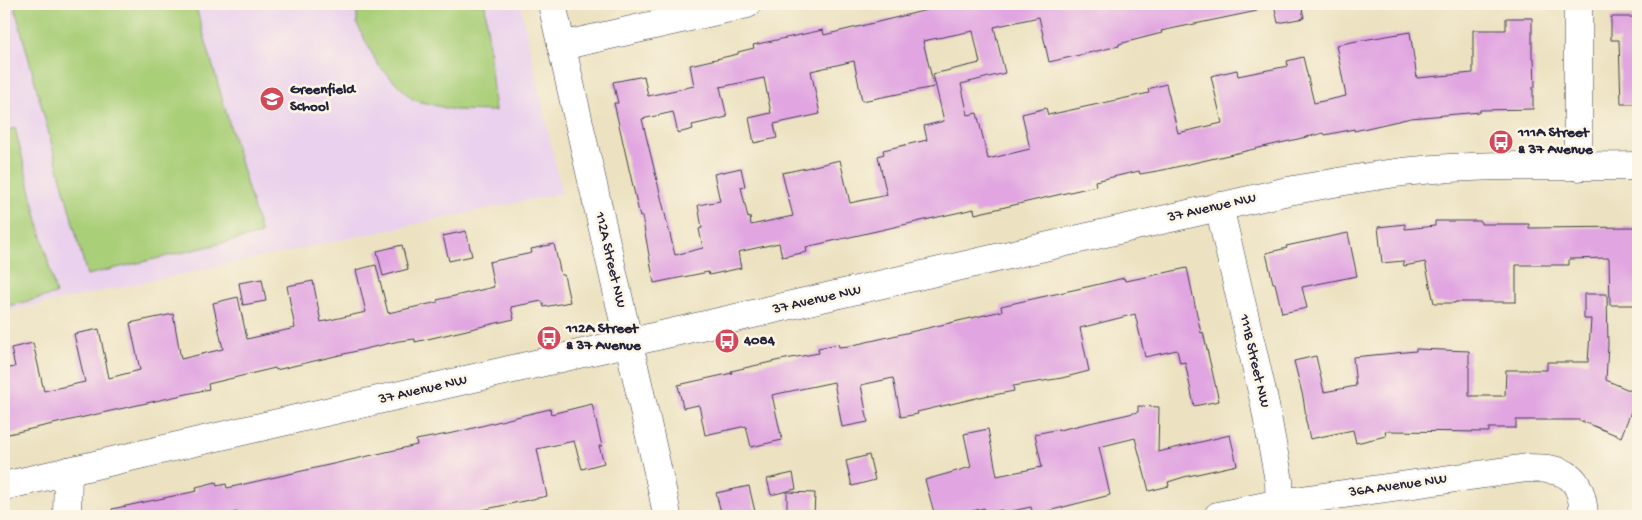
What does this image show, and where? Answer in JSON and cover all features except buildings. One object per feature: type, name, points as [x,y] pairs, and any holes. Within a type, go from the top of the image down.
[{"type":"street","name":"112A Street NW","points":[[552,4],[664,494],[667,516]]},
{"type":"street","points":[[561,46],[747,4]]},
{"type":"street","points":[[1578,4],[1578,167]]},
{"type":"street","name":"37 Avenue NW","points":[[4,486],[1219,206],[1354,179],[1413,171],[1477,167],[1638,166]]},
{"type":"street","name":"111B Street NW","points":[[1219,206],[1264,400],[1279,482],[1280,510]]},
{"type":"street","name":"36A Avenue NW","points":[[1218,516],[1280,510],[1527,468],[1556,470],[1575,480],[1581,492],[1584,516]]},
{"type":"street","points":[[67,516],[68,471]]},
{"type":"shaded area","name":"Greenfield School","points":[[4,4],[520,4],[562,193],[4,312]]},
{"type":"green space","points":[[14,4],[195,4],[261,234],[87,275]]},
{"type":"green space","points":[[357,4],[485,4],[495,111],[454,110],[413,100],[378,65],[357,24]]},
{"type":"green space","points":[[15,128],[56,294],[4,307],[4,131]]},
{"type":"place","name":"Greenfield School","points":[[272,99]]},
{"type":"place","name":"111A Street & 37 Avenue","points":[[1501,142]]},
{"type":"place","name":"112A Street & 37 Avenue","points":[[549,338]]},
{"type":"place","name":"4084","points":[[727,341]]}]
